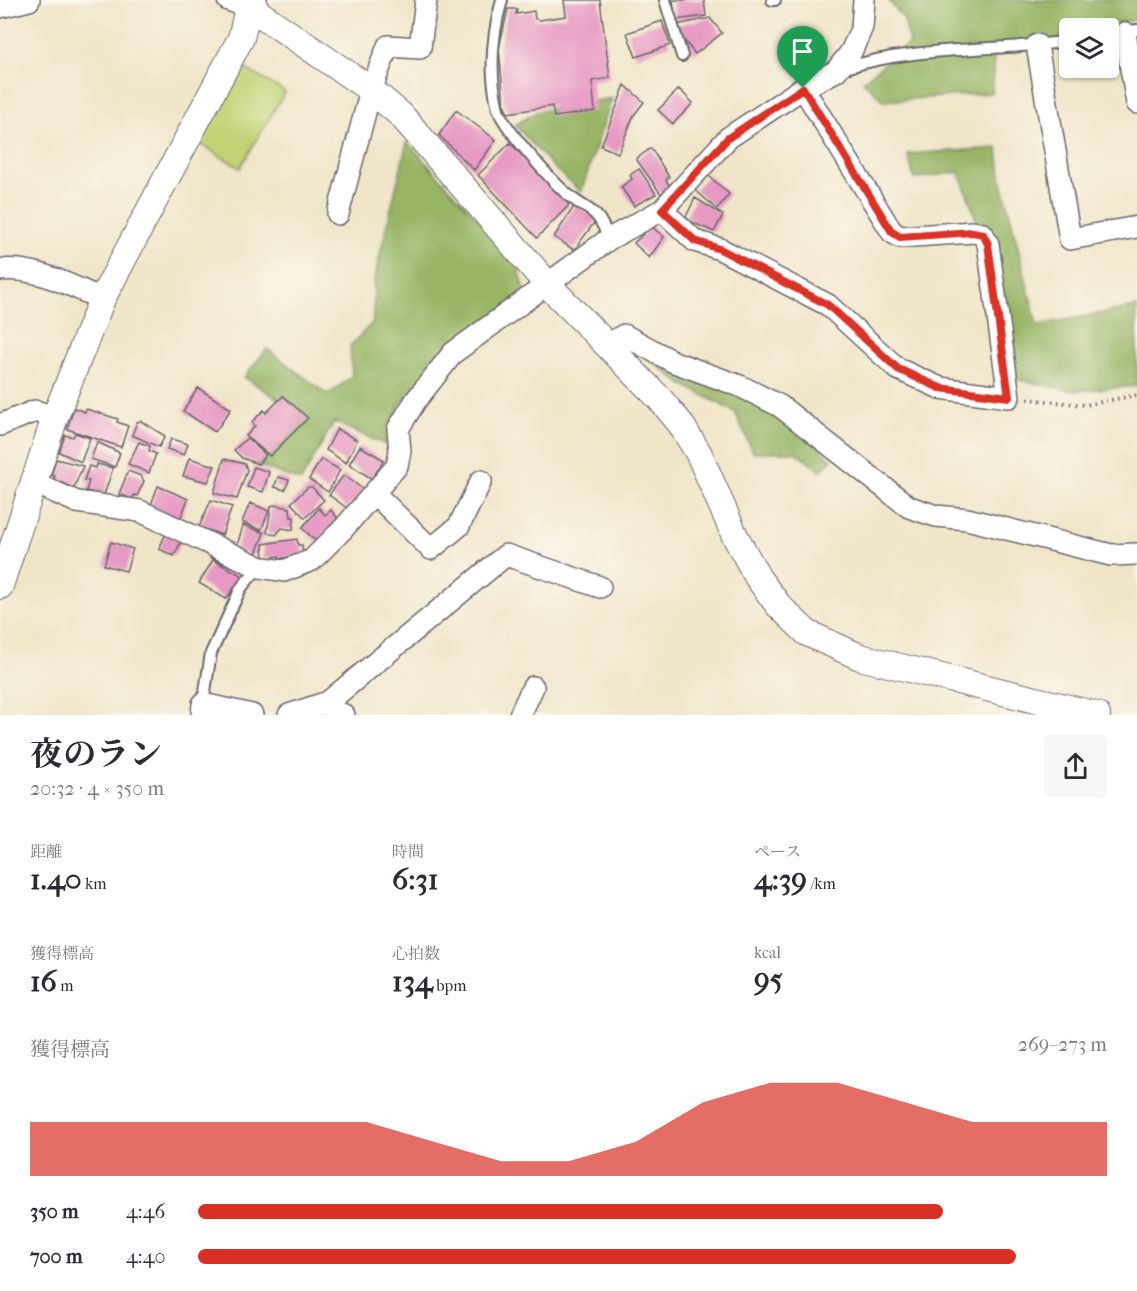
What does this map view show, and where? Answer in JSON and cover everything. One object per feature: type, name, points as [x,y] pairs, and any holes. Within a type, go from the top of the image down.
[{"type":"street","points":[[0,8],[29,0]]},
{"type":"street","points":[[338,214],[371,90],[388,46],[420,48],[426,0]]},
{"type":"street","points":[[32,483],[77,502],[140,511],[259,567],[284,571],[312,560],[397,466],[400,451],[398,429],[416,400],[453,353],[503,314],[548,285],[609,239],[662,210],[728,138],[803,88],[836,71],[851,52],[862,27],[864,0]]},
{"type":"street","points":[[0,586],[55,417],[102,299],[241,38],[246,2],[371,90],[401,116],[548,285],[659,398],[680,423],[699,454],[735,536],[758,578],[779,606],[807,633],[860,657],[1097,715]]},
{"type":"street","points":[[1123,33],[1137,103]]},
{"type":"street","points":[[1037,45],[1070,239],[1137,227]]},
{"type":"street","points":[[662,210],[695,241],[720,249],[828,305],[898,369],[940,388],[1009,397],[988,244],[983,234],[973,232],[900,237],[892,232],[803,88]]},
{"type":"street","points":[[0,270],[22,270],[50,277],[102,299]]},
{"type":"street","points":[[606,346],[624,335],[674,362],[740,386],[780,406],[909,507],[936,516],[966,519],[1111,555],[1137,554]]},
{"type":"street","points":[[0,425],[35,411],[55,417]]},
{"type":"street","points":[[374,493],[431,549],[459,526],[481,481]]},
{"type":"street","points":[[289,715],[336,708],[506,555],[600,587]]},
{"type":"street","points":[[520,715],[533,687]]},
{"type":"street","points":[[202,709],[252,715]]},
{"type":"lane","points":[[502,0],[491,48],[498,110],[513,134],[567,195],[600,216],[609,239]]},
{"type":"lane","points":[[665,0],[682,56]]},
{"type":"lane","points":[[836,71],[862,62],[938,49],[1059,42]]},
{"type":"lane","points":[[202,709],[211,653],[241,588],[259,567]]},
{"type":"path","points":[[1009,397],[1085,405],[1137,395]]},
{"type":"green space","points":[[888,0],[1137,0],[1137,19],[1119,24],[1119,18],[1059,18],[1059,40],[994,56],[992,93],[884,101],[863,81],[909,43],[904,19]]},
{"type":"green space","points":[[244,68],[285,92],[240,168],[199,143]]},
{"type":"green space","points":[[612,98],[581,192],[554,168],[515,125],[537,112]]},
{"type":"green space","points":[[407,142],[516,260],[525,290],[400,404],[392,425],[390,447],[334,422],[301,481],[257,465],[283,444],[306,417],[244,377],[267,349],[328,395],[352,376],[350,346],[373,322],[374,280]]},
{"type":"green space","points":[[998,148],[1001,178],[1037,325],[1137,307],[1137,386],[1074,391],[1015,379],[974,212],[959,172],[914,179],[908,154]]},
{"type":"green space","points":[[648,359],[776,412],[832,459],[821,471],[795,452],[753,452],[735,412],[682,384]]},
{"type":"building","points":[[564,0],[600,0],[610,78],[592,81],[595,111],[554,117],[552,106],[508,113],[504,104],[499,48],[508,9],[517,9],[516,14],[534,11],[535,19],[539,20],[566,16]]},
{"type":"building","points":[[673,0],[704,0],[706,16],[675,20]]},
{"type":"building","points":[[710,18],[722,33],[695,54],[682,38],[676,25]]},
{"type":"building","points":[[662,21],[670,45],[636,57],[627,33]]},
{"type":"building","points":[[625,85],[644,102],[634,115],[618,153],[601,146]]},
{"type":"building","points":[[679,89],[693,103],[673,124],[658,110]]},
{"type":"building","points":[[456,110],[496,140],[474,170],[439,135]]},
{"type":"building","points":[[510,143],[569,205],[537,238],[478,175]]},
{"type":"building","points":[[651,148],[669,177],[666,180],[671,188],[661,194],[636,159]]},
{"type":"building","points":[[639,169],[656,194],[634,206],[621,187],[632,179],[630,175]]},
{"type":"building","points":[[708,175],[729,194],[717,209],[695,190]]},
{"type":"building","points":[[695,198],[723,215],[714,232],[685,219]]},
{"type":"building","points":[[575,205],[597,219],[574,250],[554,237]]},
{"type":"building","points":[[651,226],[664,237],[649,258],[634,243]]},
{"type":"building","points":[[198,388],[231,409],[215,432],[183,411]]},
{"type":"building","points":[[283,396],[308,418],[270,456],[246,436],[255,426],[252,422],[264,410],[266,413]]},
{"type":"building","points":[[74,408],[85,412],[86,409],[118,419],[117,422],[128,426],[121,447],[67,429]]},
{"type":"building","points":[[141,421],[165,436],[159,447],[132,435],[137,422]]},
{"type":"building","points":[[337,429],[357,440],[346,463],[326,450]]},
{"type":"building","points":[[75,433],[90,438],[81,462],[59,452],[65,435],[73,437]]},
{"type":"building","points":[[247,438],[266,455],[258,464],[242,458],[234,450]]},
{"type":"building","points":[[171,439],[188,444],[184,455],[167,449]]},
{"type":"building","points":[[97,442],[120,453],[115,467],[91,459]]},
{"type":"building","points":[[139,442],[150,446],[149,451],[156,454],[149,473],[128,464]]},
{"type":"building","points":[[360,446],[384,460],[372,479],[349,464]]},
{"type":"building","points":[[189,458],[215,466],[208,482],[183,476]]},
{"type":"building","points":[[56,459],[83,466],[73,490],[53,483],[55,476],[51,475]]},
{"type":"building","points":[[224,459],[245,464],[247,470],[237,499],[214,493]]},
{"type":"building","points":[[321,459],[340,470],[328,492],[309,479]]},
{"type":"building","points":[[97,464],[113,468],[104,495],[86,491],[89,481],[84,480],[89,466],[96,468]]},
{"type":"building","points":[[254,467],[269,472],[263,492],[247,487]]},
{"type":"building","points":[[128,471],[141,476],[144,481],[137,496],[134,495],[132,499],[119,494]]},
{"type":"building","points":[[344,475],[364,490],[354,506],[350,504],[347,508],[329,495]]},
{"type":"building","points":[[278,477],[289,480],[285,490],[274,487]]},
{"type":"building","points":[[158,486],[188,499],[180,520],[150,507]]},
{"type":"building","points":[[308,487],[312,487],[324,500],[305,518],[291,503]]},
{"type":"building","points":[[211,500],[232,507],[222,535],[199,527]]},
{"type":"building","points":[[250,503],[269,511],[261,530],[242,522]]},
{"type":"building","points":[[271,506],[290,508],[291,517],[294,517],[293,530],[282,528],[276,535],[267,533]]},
{"type":"building","points":[[319,508],[325,515],[331,510],[340,521],[317,542],[302,528]]},
{"type":"building","points":[[243,525],[264,533],[255,556],[236,549]]},
{"type":"building","points":[[166,533],[182,540],[174,556],[159,549]]},
{"type":"building","points":[[297,539],[298,545],[302,545],[303,554],[279,559],[279,556],[264,559],[263,544]]},
{"type":"building","points":[[111,542],[133,549],[126,571],[104,565]]},
{"type":"building","points":[[218,553],[235,561],[232,567],[210,558]]},
{"type":"building","points":[[213,560],[243,576],[226,599],[199,583]]},
{"type":"route","points":[[803,88],[892,232],[900,237],[973,232],[983,234],[988,244],[1009,397],[940,388],[898,369],[828,305],[720,249],[695,241],[662,210],[728,138],[803,88]]}]
